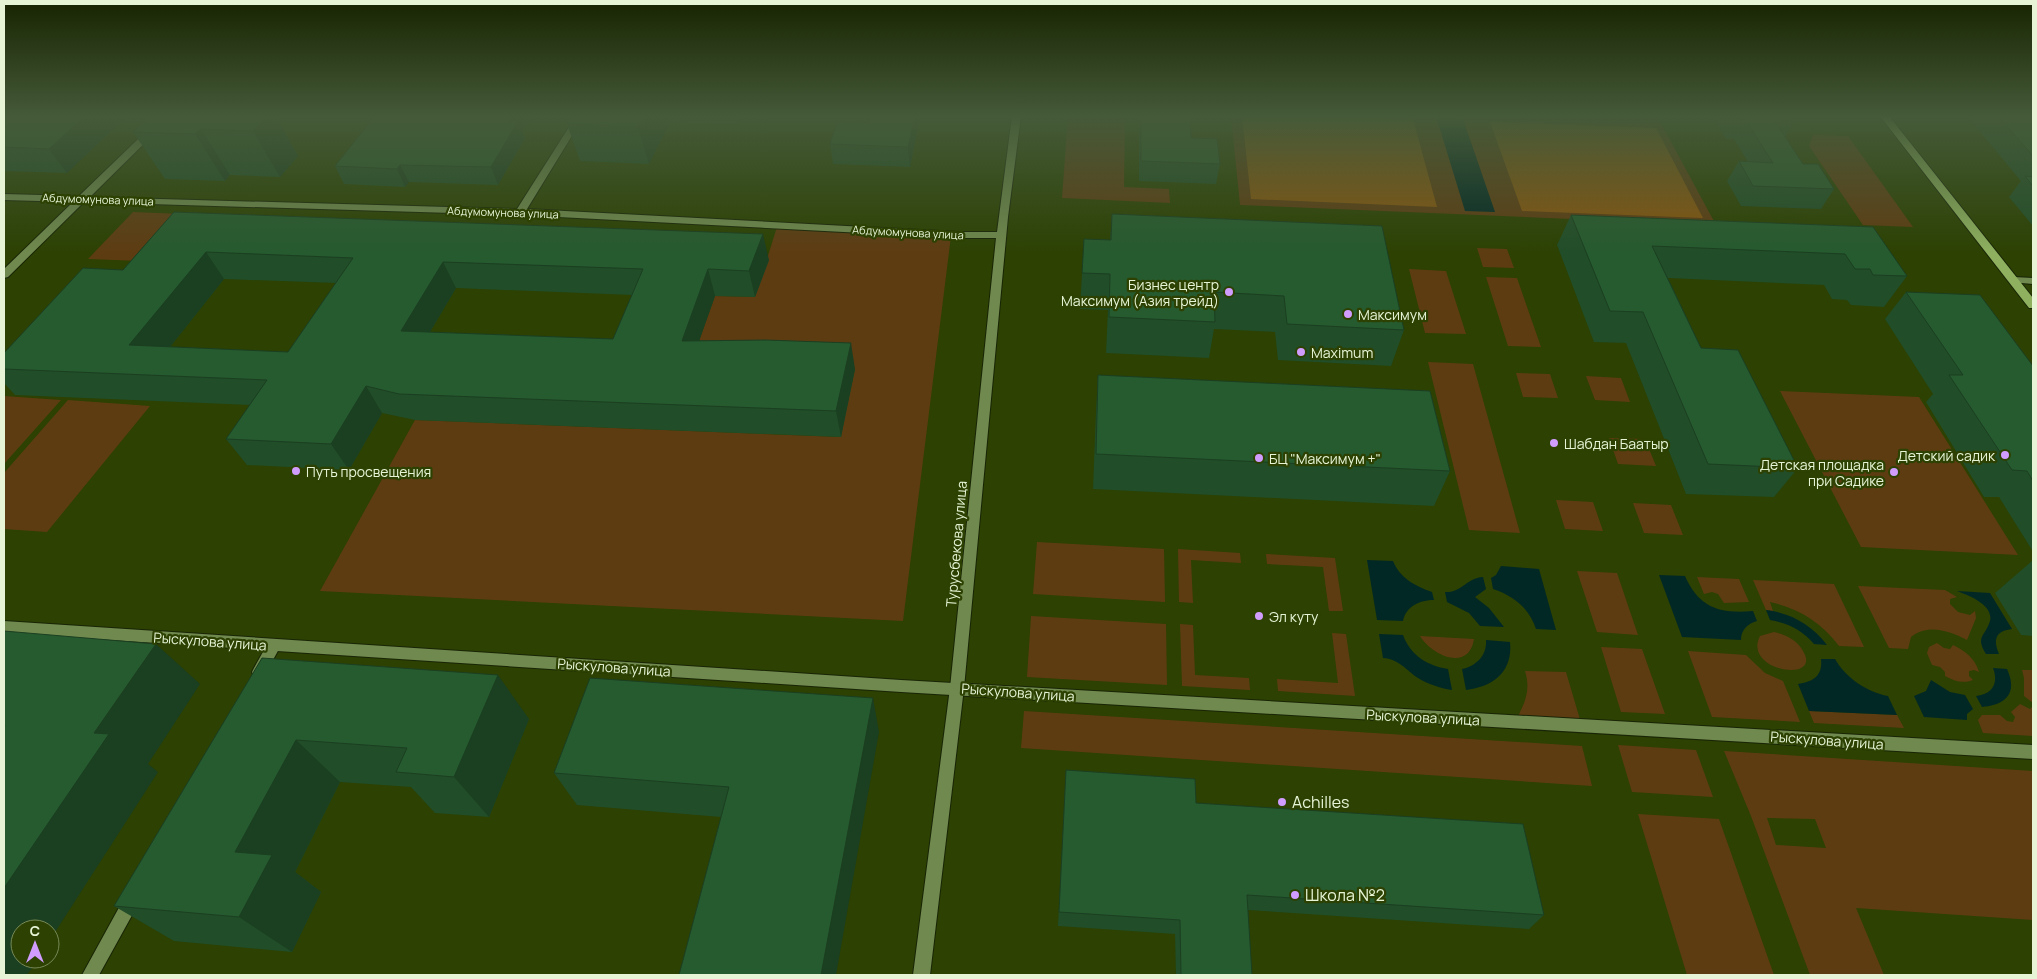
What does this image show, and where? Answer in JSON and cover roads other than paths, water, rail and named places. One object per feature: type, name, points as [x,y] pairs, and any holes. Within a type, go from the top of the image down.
[{"type":"main road","points":[[1921,162],[2033,305]]},
{"type":"street","points":[[4,275],[120,162]]},
{"type":"street","points":[[520,212],[551,162]]},
{"type":"street","name":"Турусбекова улица","points":[[922,975],[957,688],[1002,235],[1011,162]]},
{"type":"street","name":"Абдумомунова улица","points":[[4,196],[520,212],[959,235],[1002,235]]},
{"type":"street","points":[[2014,280],[2033,281]]},
{"type":"street","name":"Рыскулова улица","points":[[4,627],[957,688],[2033,752]]},
{"type":"street","points":[[252,686],[274,645]]},
{"type":"street","points":[[90,975],[142,882]]},
{"type":"water","points":[[1450,162],[1478,162],[1495,212],[1465,211]]},
{"type":"water","points":[[1367,560],[1393,561],[1409,581],[1432,592],[1434,600],[1414,605],[1407,611],[1403,621],[1377,620]]},
{"type":"water","points":[[1501,566],[1539,569],[1556,630],[1536,629],[1529,615],[1520,604],[1508,595],[1493,589],[1491,578],[1496,575]]},
{"type":"water","points":[[1659,575],[1685,576],[1697,595],[1712,607],[1730,611],[1753,611],[1757,621],[1745,628],[1741,640],[1682,637]]},
{"type":"water","points":[[1483,577],[1486,589],[1475,597],[1489,608],[1504,627],[1480,626],[1469,613],[1447,602],[1445,592],[1451,592],[1472,580]]},
{"type":"water","points":[[1957,591],[1990,593],[2012,629],[2002,632],[1997,637],[1996,644],[1999,654],[1986,654],[1981,644],[1982,637],[1990,621],[1988,610],[1979,602]]},
{"type":"water","points":[[1766,610],[1784,614],[1800,621],[1815,632],[1827,645],[1814,644],[1794,628],[1770,620]]},
{"type":"water","points":[[1379,634],[1403,635],[1415,654],[1427,662],[1448,669],[1452,690],[1426,682],[1394,660],[1383,658]]},
{"type":"water","points":[[1486,640],[1510,642],[1510,652],[1505,669],[1493,681],[1466,690],[1462,669],[1476,663],[1480,659],[1485,651]]},
{"type":"water","points":[[1821,659],[1835,659],[1851,678],[1865,688],[1888,696],[1897,715],[1809,711],[1798,684],[1808,682],[1819,674]]},
{"type":"water","points":[[1993,668],[2007,669],[2010,677],[2010,691],[2008,696],[1998,704],[1982,707],[1976,696],[1986,693],[1993,687],[1995,674]]},
{"type":"water","points":[[1931,680],[1950,692],[1965,695],[1973,709],[1967,714],[1967,720],[1924,717],[1914,696],[1926,691]]},
{"type":"place","name":"Бизнес центр Максимум (Азия трейд)","points":[[1229,292]]},
{"type":"place","name":"Максимум","points":[[1348,314]]},
{"type":"place","name":"Maximum","points":[[1301,352]]},
{"type":"place","name":"Шабдан Баатыр","points":[[1554,443]]},
{"type":"place","name":"Детский садик","points":[[2005,455]]},
{"type":"place","name":"БЦ \"Максимум +\"","points":[[1259,458]]},
{"type":"place","name":"Путь просвещения","points":[[296,471]]},
{"type":"place","name":"Детская площадка при Садике","points":[[1894,472]]},
{"type":"place","name":"Эл куту","points":[[1259,616]]},
{"type":"place","name":"Achilles","points":[[1282,802]]},
{"type":"place","name":"Школа №2","points":[[1295,895]]}]
